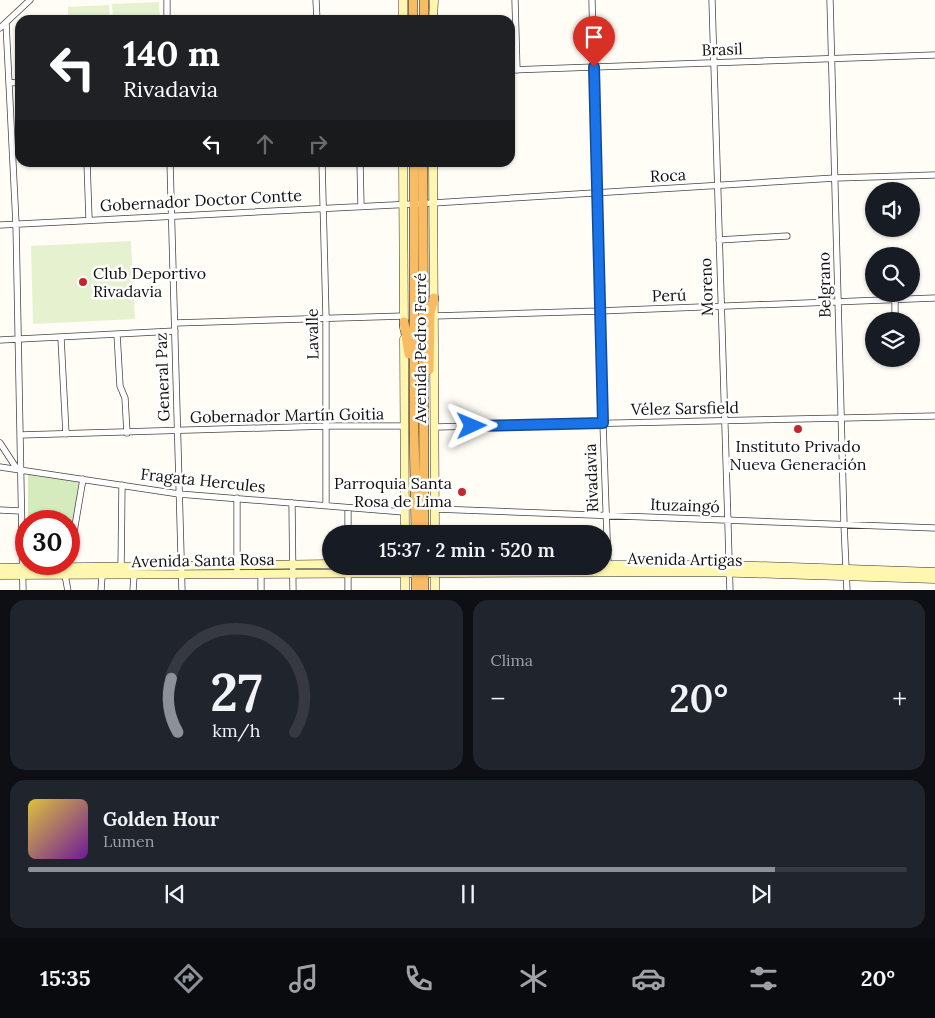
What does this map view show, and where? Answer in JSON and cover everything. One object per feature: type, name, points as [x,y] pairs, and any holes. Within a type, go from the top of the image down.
[{"type":"highway","points":[[412,0],[413,15]]},
{"type":"highway","points":[[424,0],[424,15]]},
{"type":"highway","name":"Avenida Pedro Ferré","points":[[414,167],[418,204],[424,430],[424,525]]},
{"type":"highway","name":"Avenida Pedro Ferré","points":[[416,525],[414,429],[418,204],[422,167]]},
{"type":"highway","points":[[424,430],[430,368],[430,313],[434,298]]},
{"type":"highway","points":[[404,319],[409,354],[414,429]]},
{"type":"highway","points":[[416,590],[419,575]]},
{"type":"highway","points":[[421,575],[424,590]]},
{"type":"main road","points":[[403,0],[403,15]]},
{"type":"main road","points":[[433,15],[434,0]]},
{"type":"main road","name":"Avenida Pedro Ferré","points":[[403,167],[405,525]]},
{"type":"main road","name":"Avenida Pedro Ferré","points":[[433,167],[435,525]]},
{"type":"main road","name":"Avenida Santa Rosa","points":[[80,572],[102,575],[121,571],[134,575],[237,565],[322,564]]},
{"type":"main road","name":"Avenida Artigas","points":[[612,564],[846,573],[935,579]]},
{"type":"main road","name":"Avenida Santa Rosa","points":[[0,568],[15,570]]},
{"type":"main road","name":"Avenida Artigas","points":[[612,569],[729,569]]},
{"type":"main road","name":"Avenida Santa Rosa","points":[[80,571],[182,570],[237,574],[322,571]]},
{"type":"main road","name":"Avenida Santa Rosa","points":[[0,575],[15,572]]},
{"type":"main road","name":"Avenida Artigas","points":[[846,573],[935,572]]},
{"type":"main road","points":[[405,575],[405,590]]},
{"type":"main road","points":[[435,575],[435,590]]},
{"type":"street","points":[[0,28],[30,0]]},
{"type":"street","points":[[167,0],[167,15]]},
{"type":"street","points":[[316,0],[317,15]]},
{"type":"street","points":[[515,0],[515,15]]},
{"type":"street","name":"Rivadavia","points":[[592,0],[606,525]]},
{"type":"street","name":"Moreno","points":[[712,0],[730,590]]},
{"type":"street","name":"Belgrano","points":[[830,0],[847,590]]},
{"type":"street","points":[[6,22],[16,224],[21,510]]},
{"type":"street","name":"Brasil","points":[[515,70],[935,55]]},
{"type":"street","points":[[10,82],[15,82]]},
{"type":"street","points":[[87,167],[89,219]]},
{"type":"street","name":"General Paz","points":[[170,167],[182,590]]},
{"type":"street","name":"Lavalle","points":[[322,167],[326,317],[326,505]]},
{"type":"street","points":[[360,167],[361,206]]},
{"type":"street","name":"Roca","points":[[403,204],[835,178],[935,175]]},
{"type":"street","name":"Gobernador Doctor Contte","points":[[0,225],[403,204]]},
{"type":"street","points":[[719,240],[787,236]]},
{"type":"street","name":"Perú","points":[[920,299],[935,298]]},
{"type":"street","name":"Perú","points":[[434,316],[865,301]]},
{"type":"street","points":[[175,323],[326,317],[404,319]]},
{"type":"street","points":[[0,340],[175,331]]},
{"type":"street","points":[[117,334],[120,386],[125,398],[127,433]]},
{"type":"street","points":[[61,338],[66,434]]},
{"type":"street","name":"Vélez Sarsfield","points":[[435,427],[935,416]]},
{"type":"street","name":"Gobernador Martín Goitia","points":[[20,435],[327,426],[404,426]]},
{"type":"street","points":[[0,443],[19,470]]},
{"type":"street","name":"Fragata Hercules","points":[[0,467],[179,494],[404,512]]},
{"type":"street","points":[[78,510],[83,479]]},
{"type":"street","points":[[121,571],[122,485]]},
{"type":"street","points":[[237,498],[237,574]]},
{"type":"street","points":[[292,503],[293,590]]},
{"type":"street","points":[[348,508],[348,525]]},
{"type":"street","name":"Ituzaingó","points":[[435,509],[935,528]]},
{"type":"street","points":[[0,510],[15,511]]},
{"type":"street","points":[[261,573],[261,590]]},
{"type":"street","points":[[23,575],[23,590]]},
{"type":"street","points":[[67,575],[68,590]]},
{"type":"street","points":[[101,590],[102,575]]},
{"type":"street","points":[[133,590],[134,575]]},
{"type":"street","points":[[348,575],[348,590]]},
{"type":"green space","points":[[159,2],[160,15],[113,15],[112,4]]},
{"type":"green space","points":[[109,5],[110,15],[68,15],[68,7]]},
{"type":"green space","name":"Club Deportivo Rivadavia","points":[[131,241],[135,319],[33,324],[31,246]]},
{"type":"green space","points":[[28,473],[79,481],[75,510],[28,510]]},
{"type":"place","name":"Club Deportivo Rivadavia","points":[[83,282]]},
{"type":"place","name":"Instituto Privado Nueva Generación","points":[[798,429]]},
{"type":"place","name":"Parroquia Santa Rosa de Lima","points":[[462,492]]},
{"type":"route","points":[[472,426],[603,423],[594,67]]}]
